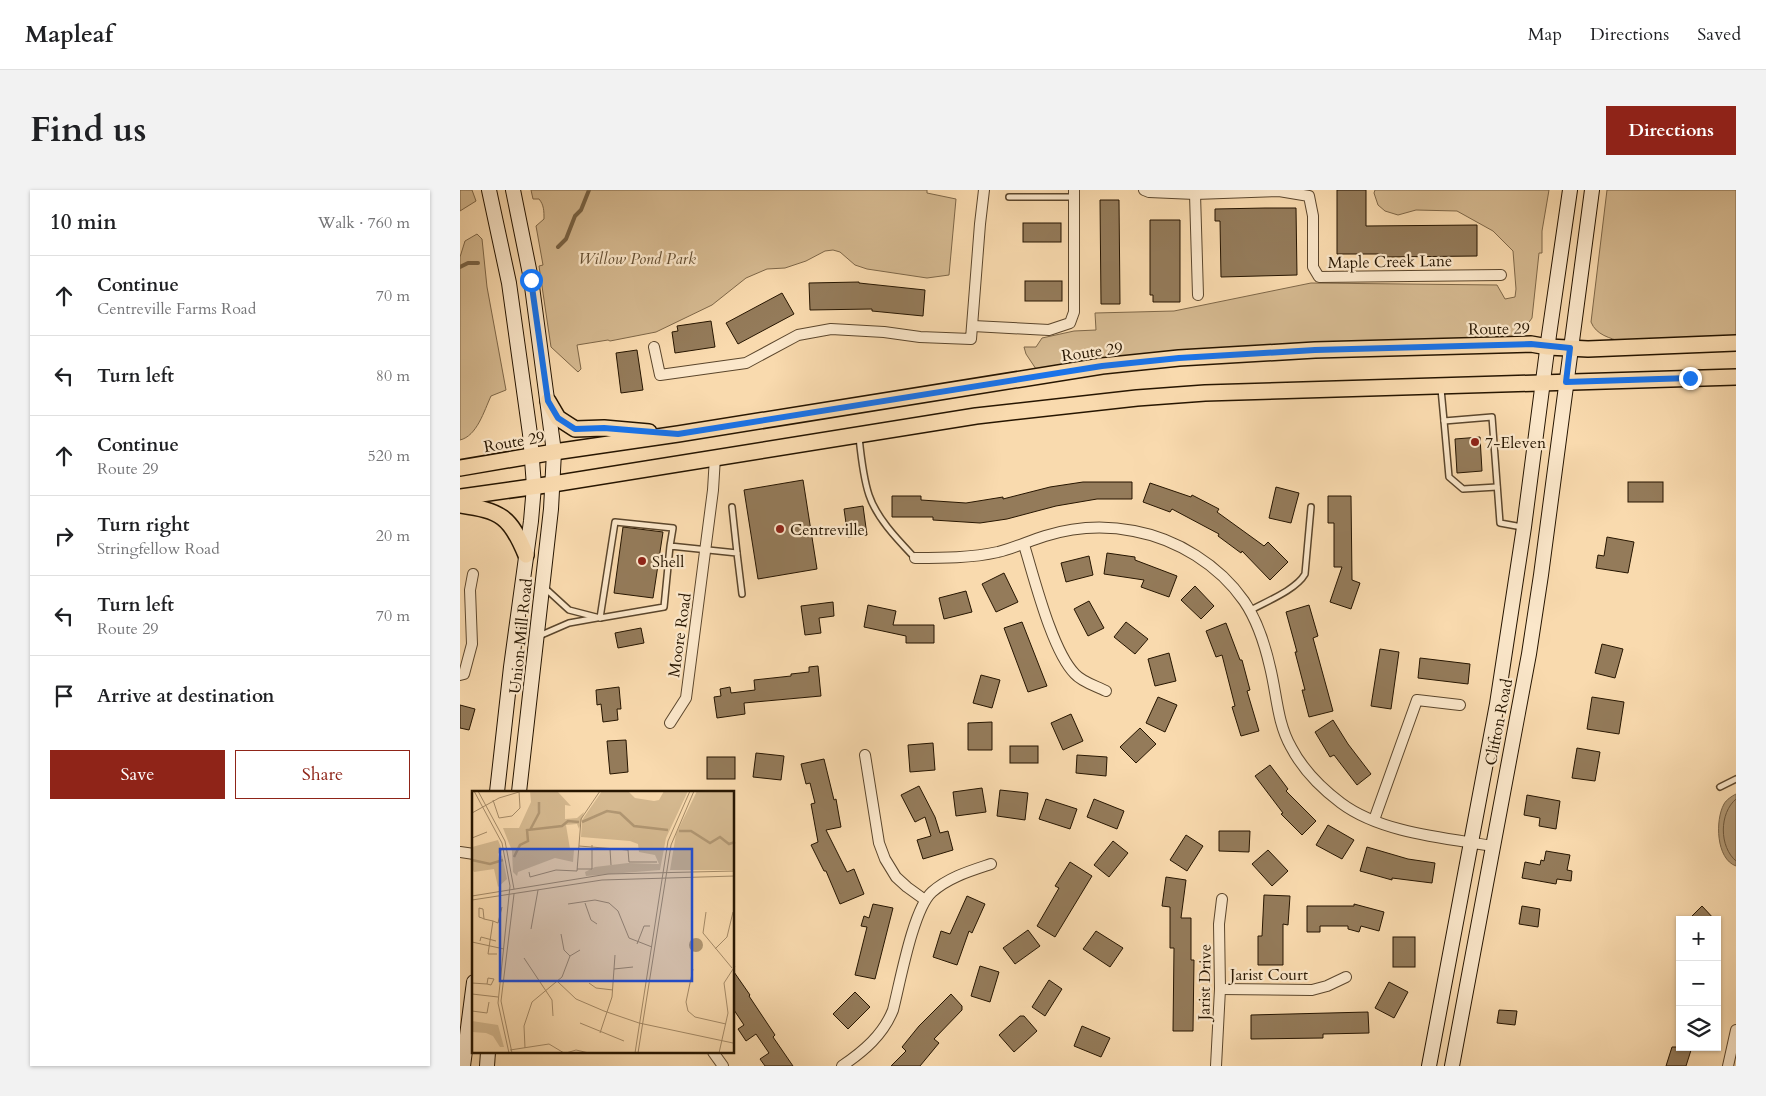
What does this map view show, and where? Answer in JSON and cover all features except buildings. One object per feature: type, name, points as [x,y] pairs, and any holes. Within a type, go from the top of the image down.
[{"type":"main road","name":"Union Mill Road","points":[[490,190],[509,283],[532,456],[534,486],[497,791]]},
{"type":"main road","name":"Union Mill Road","points":[[512,190],[531,280],[554,452],[553,484],[538,636],[519,791]]},
{"type":"main road","name":"Clifton Road","points":[[1429,1066],[1497,704],[1524,527],[1570,190]]},
{"type":"main road","name":"Clifton Road","points":[[1452,1066],[1531,636],[1592,190]]},
{"type":"main road","name":"Route 29","points":[[460,468],[1102,366],[1160,360],[1315,350],[1531,344],[1548,347],[1588,349],[1736,343]]},
{"type":"main road","points":[[460,497],[553,484],[984,415],[1137,398],[1214,393],[1736,377]]},
{"type":"main road","points":[[548,401],[558,418],[575,429],[604,428],[678,434]]},
{"type":"main road","points":[[460,505],[483,508],[499,514],[509,522],[518,534],[526,555]]},
{"type":"main road","points":[[463,1066],[472,997]]},
{"type":"street","points":[[654,347],[660,376],[746,363],[798,335],[831,329],[971,339],[984,190]]},
{"type":"street","name":"Maple Creek Lane","points":[[1144,190],[1149,192],[1195,194],[1279,191],[1309,196],[1313,216],[1313,267],[1319,277],[1501,275]]},
{"type":"street","points":[[973,326],[1049,330],[1070,323],[1074,312],[1074,194]]},
{"type":"street","points":[[1195,194],[1198,295]]},
{"type":"street","name":"Moore Road","points":[[670,723],[686,698],[713,490],[715,457]]},
{"type":"street","points":[[915,558],[964,557],[998,552],[1066,530],[1090,528],[1136,531],[1160,538],[1183,548],[1205,562],[1244,601],[1260,632],[1266,651],[1280,721],[1291,747],[1318,784],[1343,805],[1397,829],[1493,846]]},
{"type":"street","points":[[1024,545],[1054,638],[1065,663],[1076,676],[1106,691]]},
{"type":"street","points":[[460,675],[464,674],[472,644],[470,590],[473,574]]},
{"type":"street","points":[[1374,820],[1417,700],[1460,705]]},
{"type":"street","points":[[865,755],[879,843],[885,860],[902,882],[925,900]]},
{"type":"street","points":[[842,1066],[874,1041],[889,1019],[914,928],[925,900],[932,892],[959,874],[991,864]]},
{"type":"street","name":"Jarist Drive","points":[[1216,1066],[1220,989],[1219,924],[1222,898]]},
{"type":"street","name":"Jarist Court","points":[[1220,989],[1312,990],[1327,986],[1346,977]]},
{"type":"street","points":[[1728,1066],[1736,1030]]},
{"type":"street","points":[[715,1054],[723,1066]]},
{"type":"lane","points":[[1009,197],[1074,194]]},
{"type":"lane","points":[[1440,386],[1449,477],[1463,489],[1497,487]]},
{"type":"lane","points":[[1444,421],[1492,418],[1500,524],[1524,527]]},
{"type":"lane","points":[[858,434],[864,471],[873,504],[893,533],[915,558]]},
{"type":"lane","points":[[732,507],[742,594]]},
{"type":"lane","points":[[1249,611],[1303,578],[1311,507]]},
{"type":"lane","points":[[538,636],[569,623],[600,618],[664,607],[673,528],[615,522],[600,618]]},
{"type":"lane","points":[[670,546],[705,551],[737,552]]},
{"type":"lane","points":[[543,586],[569,610],[600,618]]},
{"type":"lane","points":[[1720,788],[1736,779]]},
{"type":"green space","points":[[460,190],[472,190],[476,201],[460,211]]},
{"type":"green space","name":"Willow Pond Park","points":[[531,190],[927,190],[927,193],[956,199],[949,275],[927,278],[867,269],[855,265],[840,252],[833,250],[825,251],[806,261],[785,268],[767,269],[746,278],[712,305],[656,332],[577,345],[581,369],[578,372],[551,347],[539,266],[543,265],[536,226],[544,219],[544,211],[539,199],[533,199]]},
{"type":"green space","points":[[1375,190],[1549,190],[1542,231],[1542,253],[1539,253],[1532,318],[1522,332],[1509,341],[1046,369],[1036,369],[1026,354],[1024,347],[1036,347],[1042,338],[1074,331],[1096,330],[1095,313],[1174,311],[1311,283],[1497,285],[1505,299],[1515,297],[1513,251],[1493,231],[1457,211],[1416,210],[1398,215],[1385,211],[1378,205],[1374,193]]},
{"type":"green space","points":[[1607,190],[1736,190],[1736,337],[1622,342],[1596,330],[1591,322]]},
{"type":"green space","points":[[477,234],[482,239],[487,287],[506,390],[491,396],[483,415],[471,434],[460,440],[460,257],[465,241]]},
{"type":"water","points":[[1736,794],[1736,866],[1724,856],[1721,848],[1719,819],[1724,804]]},
{"type":"waterway","points":[[558,247],[566,239],[575,216],[581,210],[589,190]]},
{"type":"waterway","points":[[460,267],[468,263],[478,263]]},
{"type":"place","name":"7-Eleven","points":[[1475,442]]},
{"type":"place","name":"Centreville","points":[[780,529]]},
{"type":"place","name":"Shell","points":[[642,561]]},
{"type":"route","points":[[531,280],[548,401],[558,418],[575,429],[585,430],[604,428],[678,434],[1102,366],[1179,358],[1315,350],[1531,344],[1570,348],[1566,382],[1690,378]]}]
